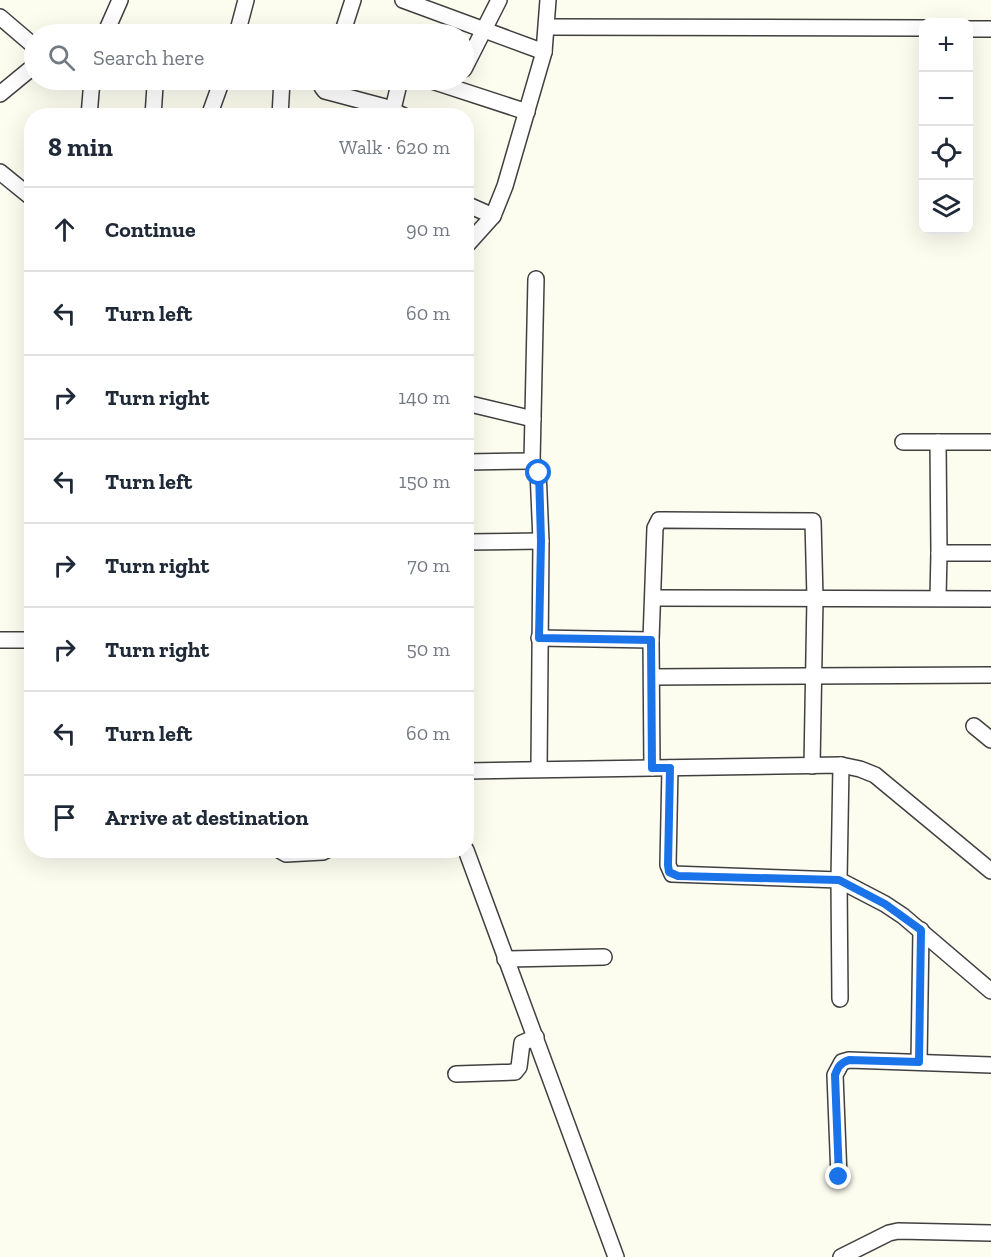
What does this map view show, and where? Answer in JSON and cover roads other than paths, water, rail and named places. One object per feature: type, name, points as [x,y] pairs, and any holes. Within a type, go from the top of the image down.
[{"type":"street","points":[[109,24],[120,0]]},
{"type":"street","points":[[240,24],[246,0]]},
{"type":"street","points":[[345,24],[353,0]]},
{"type":"street","points":[[403,0],[466,24]]},
{"type":"street","points":[[474,47],[499,0]]},
{"type":"street","points":[[474,237],[493,216],[505,186],[544,52],[548,0]]},
{"type":"street","points":[[0,17],[24,37]]},
{"type":"street","points":[[474,27],[544,52]]},
{"type":"street","points":[[547,27],[919,28]]},
{"type":"street","points":[[973,29],[991,29]]},
{"type":"street","points":[[0,94],[24,74]]},
{"type":"street","points":[[90,108],[91,90]]},
{"type":"street","points":[[154,108],[155,90]]},
{"type":"street","points":[[212,108],[218,90]]},
{"type":"street","points":[[280,108],[281,90]]},
{"type":"street","points":[[325,90],[384,108]]},
{"type":"street","points":[[398,108],[399,90]]},
{"type":"street","points":[[472,90],[527,112]]},
{"type":"street","points":[[0,172],[24,192]]},
{"type":"street","points":[[474,208],[493,216]]},
{"type":"street","points":[[536,279],[532,461],[538,470],[541,541],[539,770]]},
{"type":"street","points":[[474,405],[533,419]]},
{"type":"street","points":[[903,442],[991,442]]},
{"type":"street","points":[[938,442],[938,597]]},
{"type":"street","points":[[474,462],[532,461]]},
{"type":"street","points":[[652,768],[651,640],[655,528],[659,520],[664,519],[813,521],[815,598],[812,766]]},
{"type":"street","points":[[474,542],[541,541]]},
{"type":"street","points":[[939,553],[991,554]]},
{"type":"street","points":[[653,598],[938,597],[991,599]]},
{"type":"street","points":[[539,638],[651,640]]},
{"type":"street","points":[[0,640],[24,640]]},
{"type":"street","points":[[652,677],[991,675]]},
{"type":"street","points":[[974,726],[991,740]]},
{"type":"street","points":[[474,771],[841,765],[875,775],[991,871]]},
{"type":"street","points":[[840,999],[841,765]]},
{"type":"street","points":[[670,768],[668,865],[672,874],[839,880],[885,904],[921,930],[991,991]]},
{"type":"street","points":[[469,858],[616,1257]]},
{"type":"street","points":[[919,1062],[921,930]]},
{"type":"street","points":[[505,959],[604,957]]},
{"type":"street","points":[[456,1074],[516,1071],[519,1067],[522,1043],[536,1037]]},
{"type":"street","points":[[839,1177],[835,1075],[842,1062],[849,1060],[989,1061]]},
{"type":"street","points":[[841,1257],[889,1233],[898,1231],[991,1233]]}]
